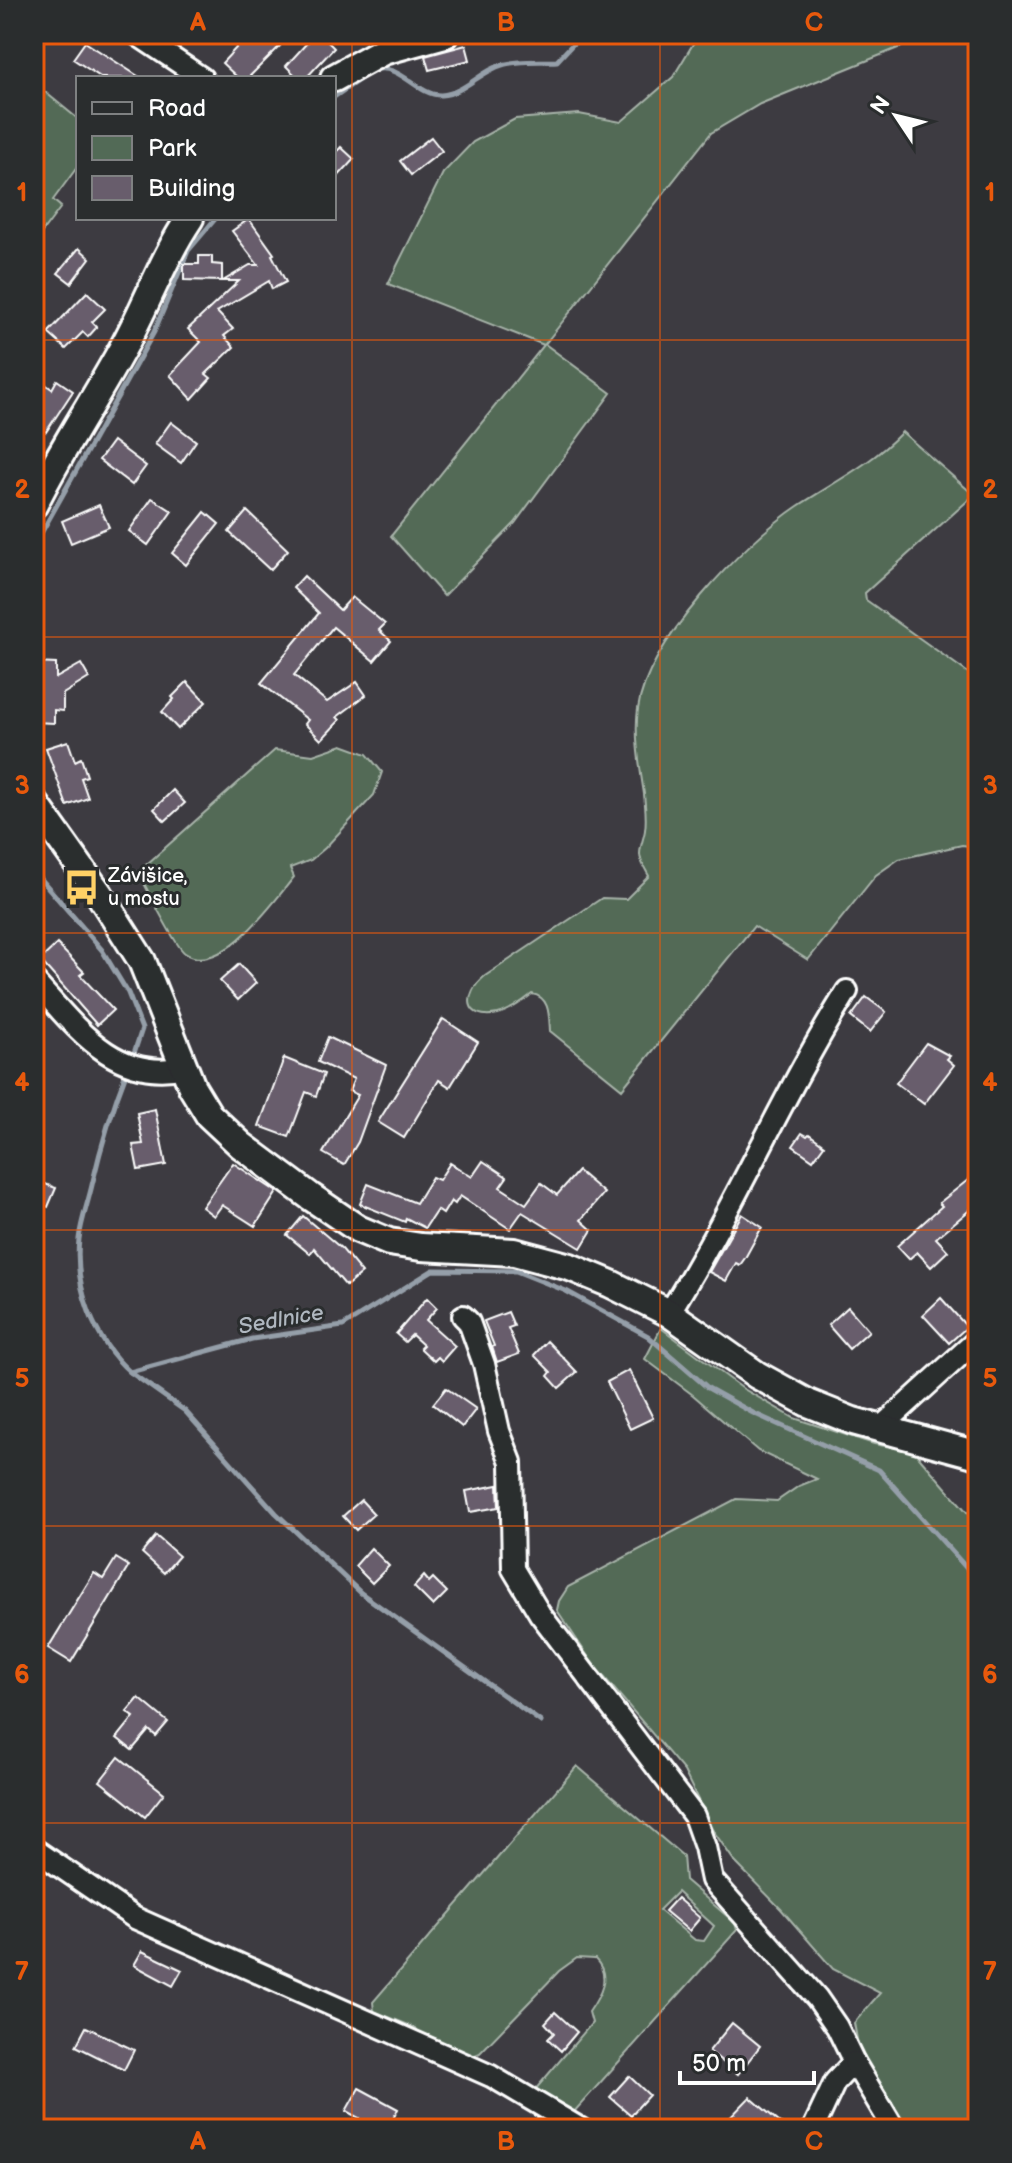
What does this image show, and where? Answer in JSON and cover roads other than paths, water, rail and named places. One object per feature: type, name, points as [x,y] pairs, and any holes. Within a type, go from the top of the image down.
[{"type":"main road","points":[[336,77],[383,51],[445,34]]},
{"type":"main road","points":[[34,504],[53,464],[118,358],[161,265],[189,220]]},
{"type":"main road","points":[[34,802],[142,961],[184,1067],[202,1103],[228,1135],[311,1197],[370,1235],[389,1242],[421,1247],[497,1250],[533,1256],[590,1275],[669,1313],[791,1395],[832,1414],[879,1429],[959,1447],[978,1455]]},
{"type":"street","points":[[136,34],[199,76]]},
{"type":"street","points":[[34,981],[83,1034],[115,1059],[155,1071],[184,1067]]},
{"type":"street","points":[[669,1313],[701,1260],[811,1048],[847,991]]},
{"type":"street","points":[[463,1316],[469,1322],[484,1364],[499,1431],[511,1462],[513,1569],[540,1614],[694,1816],[712,1880],[817,1998],[837,2027],[894,2129]]},
{"type":"street","points":[[879,1429],[978,1339]]},
{"type":"street","points":[[34,1849],[135,1918],[491,2076],[581,2129]]},
{"type":"street","points":[[813,2129],[835,2082],[854,2062]]},
{"type":"waterway","points":[[374,70],[392,71],[433,94],[449,94],[502,65],[557,61],[582,34]]},
{"type":"waterway","points":[[336,96],[366,75]]},
{"type":"waterway","points":[[34,551],[35,544],[154,332],[188,251],[214,220]]},
{"type":"waterway","name":"Sedlnice","points":[[34,871],[102,950],[128,993],[142,1029],[132,1059]]},
{"type":"waterway","name":"Sedlnice","points":[[128,1068],[99,1156],[81,1226],[78,1257],[89,1312],[106,1345],[130,1372],[252,1339],[343,1326],[433,1270],[516,1271],[566,1291],[648,1336],[708,1388],[753,1413],[879,1470],[978,1581]]},
{"type":"waterway","points":[[130,1372],[185,1411],[276,1513],[361,1593],[541,1722]]},
{"type":"place","name":"Závišice, u mostu","points":[[82,887]]}]
